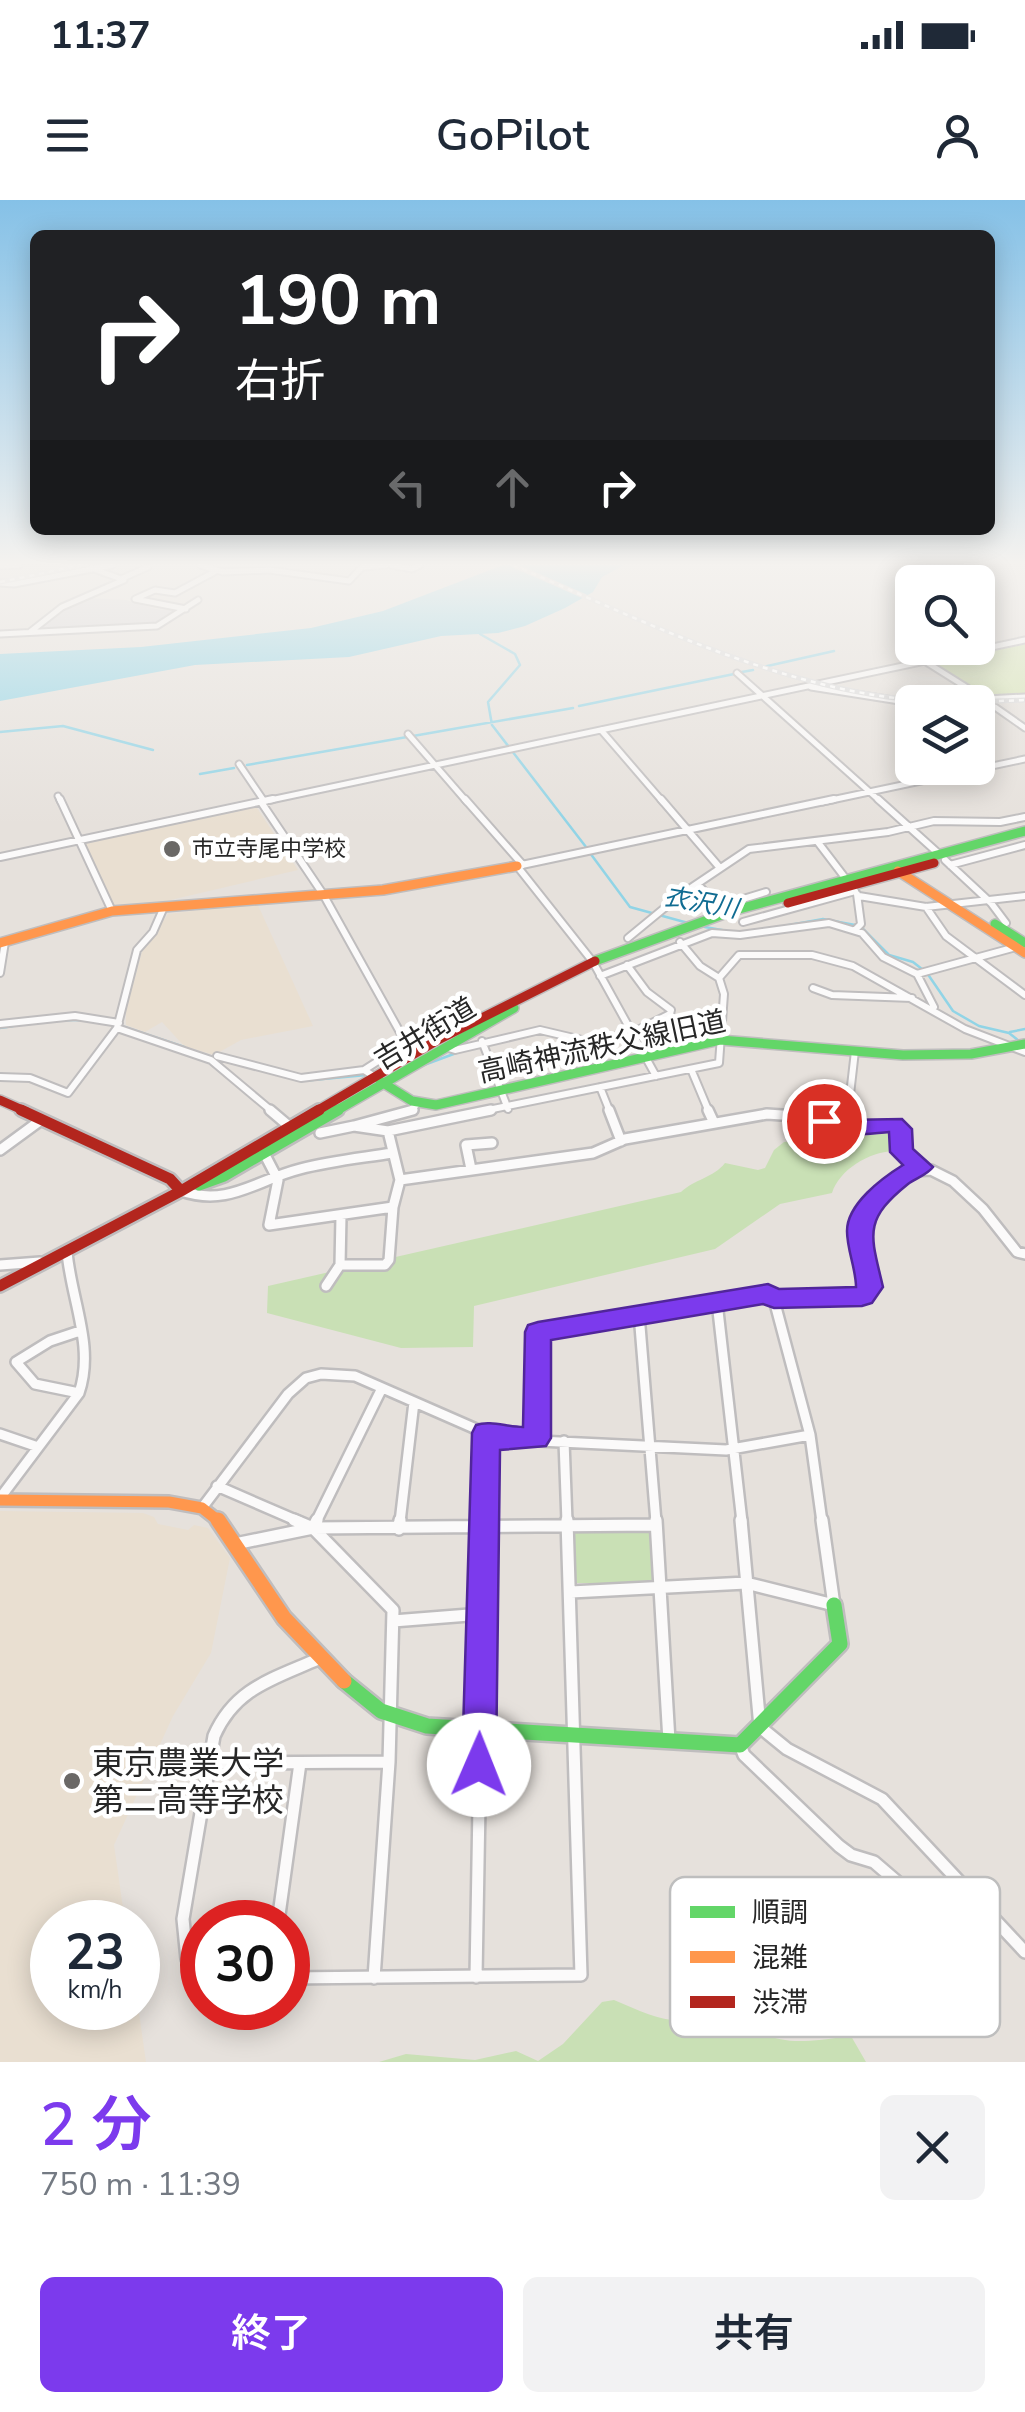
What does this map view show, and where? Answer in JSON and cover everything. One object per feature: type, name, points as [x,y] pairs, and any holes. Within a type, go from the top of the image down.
[{"type":"main road","points":[[945,860],[1025,831]]},
{"type":"main road","points":[[945,860],[1024,845]]},
{"type":"main road","name":"吉井街道","points":[[181,1191],[224,1176],[264,1153],[493,1010],[596,969],[702,920],[719,923],[853,888],[902,868],[945,860]]},
{"type":"main road","points":[[2,942],[112,911],[425,884],[520,865]]},
{"type":"main road","points":[[902,868],[1022,948]]},
{"type":"main road","name":"吉井街道","points":[[0,1286],[181,1191],[290,1127],[683,927],[853,888]]},
{"type":"main road","name":"高崎神流秩父線旧道","points":[[418,1103],[436,1105],[720,1040],[936,1056],[1019,1044]]},
{"type":"main road","points":[[380,1081],[418,1103]]},
{"type":"main road","points":[[0,1100],[170,1180],[181,1191]]},
{"type":"main road","points":[[0,1499],[169,1502],[202,1508],[219,1521],[284,1618],[318,1658],[390,1720],[480,1730],[740,1745],[840,1644],[834,1605]]},
{"type":"street","points":[[0,857],[910,665]]},
{"type":"street","points":[[930,665],[985,700],[1025,697]]},
{"type":"street","points":[[737,673],[945,860],[991,903],[1006,923]]},
{"type":"street","points":[[807,686],[895,700]]},
{"type":"street","points":[[995,707],[1025,728]]},
{"type":"street","points":[[600,730],[720,868]]},
{"type":"street","points":[[408,734],[520,865],[596,969],[656,1076]]},
{"type":"street","points":[[520,865],[1025,759]]},
{"type":"street","points":[[217,1056],[301,1078],[364,1070],[406,1043],[323,894],[239,764]]},
{"type":"street","points":[[58,796],[112,911]]},
{"type":"street","points":[[628,938],[697,884],[755,847],[817,842],[951,819],[1000,822],[1025,817]]},
{"type":"street","points":[[817,842],[853,888],[861,924],[855,930]]},
{"type":"street","points":[[697,884],[720,906]]},
{"type":"street","points":[[743,922],[853,888],[926,907],[991,903],[1025,896]]},
{"type":"street","points":[[702,920],[720,906],[766,892]]},
{"type":"street","points":[[0,1077],[30,1078],[68,1093],[118,1026],[137,950],[154,932],[164,906]]},
{"type":"street","points":[[926,907],[946,936],[1025,994]]},
{"type":"street","points":[[596,969],[627,965],[712,933],[740,935],[815,924],[855,930],[868,937],[882,957],[917,974],[936,1011]]},
{"type":"street","points":[[0,973],[2,942]]},
{"type":"street","points":[[354,1126],[388,1132],[720,1063],[724,994],[720,978],[700,966],[681,943]]},
{"type":"street","points":[[917,974],[1022,948]]},
{"type":"street","points":[[720,978],[739,956],[812,955],[871,972],[965,1029],[1019,1044],[1025,1052]]},
{"type":"street","points":[[445,1047],[455,1050],[482,1040],[549,1030],[595,1043],[630,1032],[671,1012],[646,992],[627,965]]},
{"type":"street","points":[[813,988],[832,995],[914,998]]},
{"type":"street","points":[[0,1024],[42,1018],[100,1017],[211,1060],[290,1127]]},
{"type":"street","points":[[482,1040],[508,1109]]},
{"type":"street","points":[[824,1121],[840,1120],[848,1112],[855,1052]]},
{"type":"street","points":[[691,1069],[714,1122]]},
{"type":"street","points":[[364,1070],[380,1081]]},
{"type":"street","points":[[600,1087],[622,1140]]},
{"type":"street","points":[[320,1133],[411,1112],[418,1103]]},
{"type":"street","points":[[400,1180],[593,1153],[622,1140],[767,1114],[802,1115],[843,1128],[894,1124],[901,1129],[902,1152],[964,1191],[1017,1252],[1025,1254]]},
{"type":"street","points":[[0,1150],[41,1120]]},
{"type":"street","points":[[340,1265],[363,1268],[385,1265],[389,1260],[393,1207],[400,1180],[388,1132]]},
{"type":"street","points":[[0,1137],[13,1140]]},
{"type":"street","points":[[471,1169],[466,1146],[492,1143]]},
{"type":"street","points":[[264,1153],[278,1180]]},
{"type":"street","points":[[392,1153],[283,1174],[278,1180],[268,1226],[341,1216],[364,1208],[393,1207]]},
{"type":"street","points":[[536,1438],[538,1332],[768,1294],[774,1298],[862,1296],[870,1287],[859,1233],[861,1218],[884,1191],[921,1167]]},
{"type":"street","points":[[181,1191],[206,1201],[278,1180]]},
{"type":"street","points":[[326,1286],[340,1265],[341,1216]]},
{"type":"street","points":[[0,1499],[79,1393],[85,1378],[74,1291],[67,1276],[68,1252]]},
{"type":"street","points":[[0,1266],[48,1262]]},
{"type":"street","points":[[571,1592],[746,1584],[834,1605],[810,1435],[774,1298]]},
{"type":"street","points":[[717,1302],[735,1449],[760,1728],[784,1746],[868,1788],[955,1877]]},
{"type":"street","points":[[639,1314],[652,1445],[668,1741]]},
{"type":"street","points":[[79,1393],[35,1384],[16,1362],[50,1341],[80,1331]]},
{"type":"street","points":[[202,1508],[288,1394],[306,1378],[344,1374],[499,1438],[735,1449],[810,1435]]},
{"type":"street","points":[[313,1528],[382,1388]]},
{"type":"street","points":[[399,1528],[414,1402]]},
{"type":"street","points":[[476,1977],[486,1433]]},
{"type":"street","points":[[0,1434],[38,1447]]},
{"type":"street","points":[[310,1978],[582,1975],[564,1442]]},
{"type":"street","points":[[217,1486],[313,1528],[393,1610],[389,1762],[374,1978]]},
{"type":"street","points":[[235,1544],[313,1528],[483,1530],[656,1524]]},
{"type":"street","points":[[393,1621],[482,1614]]},
{"type":"street","points":[[186,1900],[214,1736],[232,1704],[247,1690],[318,1658]]},
{"type":"street","points":[[740,1745],[744,1754],[839,1846],[851,1856],[874,1862],[891,1877]]},
{"type":"street","points":[[281,1900],[300,1762]]},
{"type":"street","points":[[209,1763],[389,1762]]},
{"type":"street","points":[[1000,1925],[1025,1952]]},
{"type":"shaded area","points":[[255,805],[298,870],[162,902],[113,905],[83,843]]},
{"type":"shaded area","points":[[257,903],[313,1026],[241,1040],[214,1055],[184,1046],[162,1022],[145,1032],[126,1025],[126,1010],[142,952],[168,914]]},
{"type":"shaded area","name":"東京農業大学 第二高等学校","points":[[0,1511],[143,1513],[154,1517],[158,1524],[188,1530],[194,1525],[208,1528],[230,1558],[211,1653],[173,1716],[114,1845],[122,1900],[30,1900],[30,2030],[141,2030],[146,2062],[0,2062]]},
{"type":"green space","points":[[995,652],[1025,652],[1025,696],[995,698],[995,685],[965,685],[934,665],[995,665]]},
{"type":"green space","points":[[893,1127],[893,1151],[856,1164],[841,1177],[832,1193],[780,1204],[715,1249],[474,1306],[473,1347],[401,1348],[267,1313],[268,1286],[681,1192],[725,1163],[765,1168],[774,1150],[784,1142],[866,1136]]},
{"type":"green space","points":[[650,1530],[654,1579],[650,1583],[576,1583],[573,1533]]},
{"type":"green space","points":[[614,2000],[670,2019],[670,2037],[811,2041],[852,2037],[866,2062],[379,2062],[406,2054],[475,2060],[516,2051],[538,2061],[563,2044],[602,2002]]},
{"type":"water","points":[[371,652],[349,657],[195,665],[0,701],[0,654]]},
{"type":"waterway","name":"衣沢川","points":[[492,722],[488,702],[520,665],[511,652]]},
{"type":"waterway","points":[[763,667],[830,652]]},
{"type":"waterway","points":[[742,672],[753,670]]},
{"type":"waterway","points":[[579,706],[734,674]]},
{"type":"waterway","points":[[492,722],[573,708]]},
{"type":"waterway","points":[[413,736],[492,722]]},
{"type":"waterway","name":"衣沢川","points":[[492,722],[586,847]]},
{"type":"waterway","points":[[0,732],[63,726],[153,750]]},
{"type":"waterway","points":[[247,765],[407,737]]},
{"type":"waterway","points":[[200,774],[234,768]]},
{"type":"waterway","name":"衣沢川","points":[[590,853],[630,907],[688,923]]},
{"type":"waterway","name":"衣沢川","points":[[784,926],[823,919],[855,925]]},
{"type":"waterway","name":"衣沢川","points":[[705,927],[727,931]]},
{"type":"waterway","name":"衣沢川","points":[[862,928],[889,955],[913,962],[927,973],[953,1011],[979,1026],[1009,1033],[1019,1041]]},
{"type":"waterway","points":[[65,1020],[83,1020]]},
{"type":"waterway","points":[[0,1028],[13,1026]]},
{"type":"waterway","points":[[121,1026],[184,1047]]},
{"type":"waterway","points":[[1010,1032],[1025,1029]]},
{"type":"waterway","points":[[424,1065],[459,1052]]},
{"type":"waterway","points":[[301,1081],[367,1075]]},
{"type":"railway","points":[[719,652],[790,676],[887,697],[956,702],[1025,700]]},
{"type":"traffic: fast","points":[[595,961],[732,911],[1025,831]]},
{"type":"traffic: fast","points":[[995,924],[1025,943]]},
{"type":"traffic: fast","points":[[199,1185],[224,1176],[514,1008]]},
{"type":"traffic: fast","points":[[380,1081],[412,1101],[436,1105],[720,1040],[903,1055],[971,1054],[1025,1044]]},
{"type":"traffic: fast","points":[[344,1681],[381,1711],[427,1726],[740,1745],[840,1644],[834,1605]]},
{"type":"traffic: slow","points":[[0,943],[112,911],[383,890],[517,866]]},
{"type":"traffic: slow","points":[[898,871],[1025,953]]},
{"type":"traffic: slow","points":[[0,1500],[169,1502],[202,1508],[219,1521],[284,1618],[344,1681]]},
{"type":"traffic: jam","points":[[788,903],[934,863]]},
{"type":"traffic: jam","points":[[0,1286],[181,1191],[436,1041],[595,961]]},
{"type":"traffic: jam","points":[[0,1100],[170,1179],[181,1191]]},
{"type":"place","name":"市立寺尾中学校","points":[[172,849]]},
{"type":"place","name":"東京農業大学 第二高等学校","points":[[72,1781]]},
{"type":"route","points":[[479,1765],[486,1433],[499,1438],[536,1438],[538,1332],[768,1294],[774,1298],[862,1296],[870,1287],[859,1233],[861,1218],[884,1191],[921,1167],[902,1152],[901,1129],[894,1124],[843,1128],[824,1121]]}]
